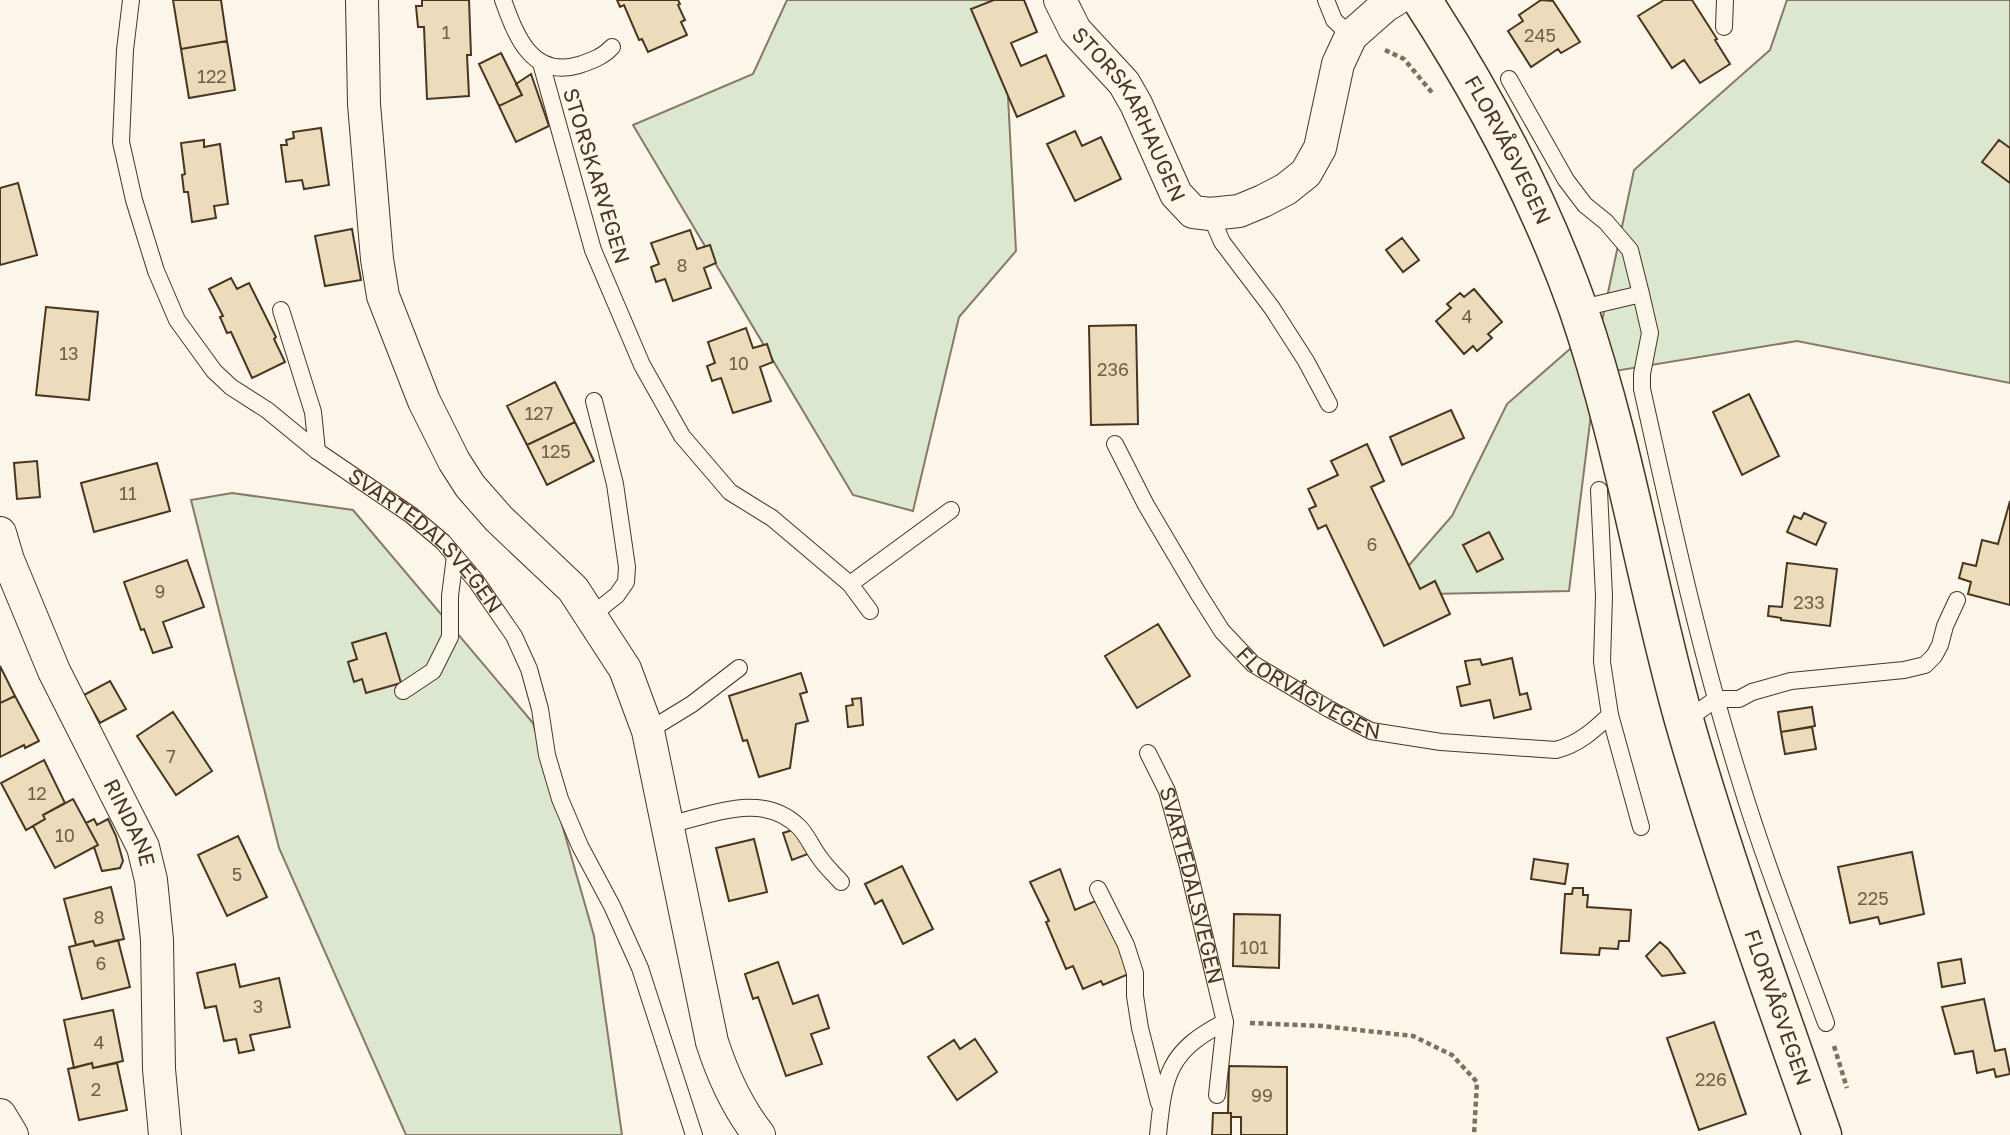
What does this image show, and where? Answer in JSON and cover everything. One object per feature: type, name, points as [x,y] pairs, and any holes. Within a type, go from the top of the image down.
[{"type":"main road","name":"FLORVÅGVEGEN","points":[[1422,0],[1515,158],[1560,260],[1578,309],[1609,413],[1657,620],[1685,721],[1721,841],[1822,1135]]},
{"type":"street","points":[[362,0],[365,104],[377,259],[383,296],[411,372],[436,427],[470,486],[499,519],[573,589],[592,614],[625,670],[648,731],[712,1042],[723,1075],[736,1101],[759,1135]]},
{"type":"street","name":"STORSKARHAUGEN","points":[[1059,0],[1075,30],[1124,83],[1176,194],[1194,212],[1210,214],[1239,211],[1264,201],[1286,189],[1306,173],[1320,148],[1338,64],[1351,36],[1395,0]]},
{"type":"street","name":"RINDANE","points":[[0,533],[13,572],[54,671],[143,847],[151,880],[157,940],[159,1069],[165,1135]]},
{"type":"street","points":[[0,1115],[12,1135]]},
{"type":"lane","name":"SVARTEDALSVEGEN","points":[[131,0],[125,50],[121,142],[134,200],[156,271],[177,320],[214,371],[231,387],[267,410],[317,451],[411,516],[443,542],[476,581],[513,636],[528,669],[540,709],[547,755],[559,799],[640,968],[694,1135]]},
{"type":"lane","name":"STORSKARVEGEN","points":[[503,0],[512,24],[530,54],[554,69],[591,61],[612,47]]},
{"type":"lane","points":[[1326,0],[1334,20],[1351,36]]},
{"type":"lane","points":[[1724,27],[1726,0]]},
{"type":"lane","name":"STORSKARVEGEN","points":[[541,63],[593,250],[642,365],[682,436],[730,492],[772,518],[850,584],[870,611]]},
{"type":"lane","name":"FLORVÅGVEGEN","points":[[1509,79],[1566,180],[1585,205],[1606,222],[1630,250],[1650,333],[1642,373],[1642,389],[1689,601],[1762,849],[1826,1023]]},
{"type":"lane","points":[[1210,214],[1222,242],[1272,308],[1306,361],[1329,404]]},
{"type":"lane","points":[[1578,309],[1642,294]]},
{"type":"lane","points":[[281,310],[313,412],[317,451]]},
{"type":"lane","points":[[592,614],[617,595],[626,582],[627,567],[615,484],[594,401]]},
{"type":"lane","name":"FLORVÅGVEGEN","points":[[1115,444],[1146,505],[1222,631],[1252,664],[1329,709],[1371,731],[1441,742],[1546,750],[1567,747],[1587,736],[1610,715]]},
{"type":"lane","points":[[1599,490],[1604,596],[1602,662],[1610,715],[1641,827]]},
{"type":"lane","points":[[850,584],[951,510]]},
{"type":"lane","points":[[403,691],[433,671],[450,637],[450,596],[455,556]]},
{"type":"lane","points":[[1685,721],[1716,699],[1739,699],[1752,692],[1791,681],[1904,670],[1925,665],[1940,645],[1957,600]]},
{"type":"lane","points":[[648,731],[692,704],[739,668]]},
{"type":"lane","name":"SVARTEDALSVEGEN","points":[[1148,752],[1170,803],[1225,1022],[1217,1095]]},
{"type":"lane","points":[[667,825],[744,806],[767,808],[791,819],[801,829],[820,860],[842,882]]},
{"type":"lane","points":[[1098,889],[1126,945],[1135,973],[1140,1028],[1161,1109]]},
{"type":"lane","points":[[1158,1135],[1168,1072],[1176,1058],[1197,1037],[1225,1022]]},
{"type":"path","points":[[1225,1022],[1322,1026],[1413,1036],[1452,1055],[1478,1082],[1474,1135]]},
{"type":"path","points":[[1826,1023],[1851,1098]]},
{"type":"green space","points":[[787,0],[1003,0],[1016,251],[959,317],[913,511],[853,495],[633,125],[753,74]]},
{"type":"green space","points":[[1787,0],[2010,0],[2010,383],[1797,341],[1596,374],[1569,591],[1383,595],[1452,516],[1507,404],[1602,321],[1634,170],[1770,50]]},
{"type":"green space","points":[[232,493],[353,510],[533,723],[594,936],[622,1135],[406,1135],[279,848],[191,500]]},
{"type":"building","points":[[173,0],[221,0],[227,41],[181,49]]},
{"type":"building","points":[[422,0],[469,0],[469,96],[427,99],[424,27],[418,27],[416,6],[422,6]]},
{"type":"building","points":[[617,0],[678,0],[685,20],[681,22],[687,35],[648,52],[642,39],[639,40],[624,5],[620,7]]},
{"type":"building","points":[[994,0],[1024,0],[1037,32],[1011,43],[1021,66],[1046,55],[1064,96],[1017,117],[971,9]]},
{"type":"building","points":[[1541,0],[1553,1],[1580,42],[1561,53],[1558,49],[1531,67],[1508,31],[1523,21],[1519,15]]},
{"type":"building","points":[[1664,0],[1692,0],[1730,64],[1700,83],[1684,60],[1672,68],[1638,16]]},
{"type":"building","points":[[227,41],[235,90],[189,98],[181,49]]},
{"type":"building","points":[[501,53],[522,95],[499,106],[479,64]]},
{"type":"building","points":[[531,74],[549,126],[516,142],[499,106],[522,95],[516,84]]},
{"type":"building","points":[[321,128],[329,185],[304,189],[302,180],[286,182],[281,145],[287,145],[286,140],[294,138],[293,132]]},
{"type":"building","points":[[1075,131],[1082,146],[1101,137],[1121,179],[1075,201],[1047,144]]},
{"type":"building","points":[[204,140],[204,147],[220,144],[228,204],[214,206],[216,218],[192,222],[188,192],[184,192],[181,143]]},
{"type":"building","points":[[1999,140],[2010,148],[2010,183],[1982,162]]},
{"type":"building","points":[[18,183],[37,255],[0,265],[0,188]]},
{"type":"building","points":[[352,229],[361,280],[325,286],[315,236]]},
{"type":"building","points":[[690,230],[697,249],[710,245],[716,263],[704,268],[711,288],[673,301],[665,279],[656,282],[651,267],[659,264],[651,243]]},
{"type":"building","points":[[1402,238],[1419,260],[1403,272],[1386,250]]},
{"type":"building","points":[[231,278],[237,289],[249,283],[276,337],[274,339],[285,362],[252,378],[231,332],[227,333],[220,317],[223,316],[209,289]]},
{"type":"building","points":[[1474,289],[1502,322],[1488,334],[1492,338],[1477,351],[1473,346],[1464,354],[1436,321],[1451,308],[1447,304],[1460,293],[1464,297]]},
{"type":"building","points":[[46,307],[98,312],[89,400],[36,395]]},
{"type":"building","points":[[1136,325],[1138,424],[1091,425],[1089,326]]},
{"type":"building","points":[[746,328],[753,348],[767,344],[773,362],[760,367],[771,401],[733,413],[721,378],[712,381],[707,366],[715,363],[708,342]]},
{"type":"building","points":[[555,382],[575,422],[527,445],[507,406]]},
{"type":"building","points":[[1749,394],[1779,456],[1742,475],[1713,412]]},
{"type":"building","points":[[1451,410],[1464,438],[1402,465],[1390,437]]},
{"type":"building","points":[[575,422],[594,461],[547,485],[527,445]]},
{"type":"building","points":[[1367,444],[1384,481],[1371,487],[1420,589],[1435,581],[1450,614],[1384,646],[1326,525],[1318,529],[1309,509],[1316,506],[1308,489],[1338,475],[1331,461]]},
{"type":"building","points":[[37,461],[40,497],[17,499],[14,463]]},
{"type":"building","points":[[157,463],[170,511],[94,532],[81,483]]},
{"type":"building","points":[[2010,501],[2010,605],[1968,594],[1971,582],[1959,578],[1963,563],[1976,566],[1982,540],[1998,544]]},
{"type":"building","points":[[1804,513],[1826,523],[1816,545],[1787,532],[1794,516],[1801,519]]},
{"type":"building","points":[[1489,532],[1503,559],[1477,572],[1463,545]]},
{"type":"building","points":[[187,560],[204,607],[163,622],[172,647],[153,653],[144,629],[141,630],[124,582]]},
{"type":"building","points":[[1787,563],[1837,569],[1830,626],[1768,616],[1769,606],[1782,607]]},
{"type":"building","points":[[1158,624],[1190,676],[1137,708],[1105,656]]},
{"type":"building","points":[[386,633],[401,683],[366,693],[362,679],[354,682],[348,662],[357,659],[352,643]]},
{"type":"building","points":[[1512,658],[1520,695],[1527,693],[1531,709],[1494,718],[1490,700],[1461,706],[1457,687],[1470,684],[1465,661],[1480,659],[1482,665]]},
{"type":"building","points":[[0,666],[15,696],[0,703]]},
{"type":"building","points":[[801,673],[807,692],[800,694],[808,721],[796,724],[790,768],[759,777],[747,740],[743,741],[729,696]]},
{"type":"building","points":[[110,681],[126,709],[100,723],[84,695]]},
{"type":"building","points":[[15,696],[39,741],[0,757],[0,703]]},
{"type":"building","points":[[861,698],[863,725],[848,727],[846,706],[853,705],[852,699]]},
{"type":"building","points":[[1812,707],[1815,726],[1781,732],[1778,712]]},
{"type":"building","points":[[173,712],[212,771],[176,795],[137,736]]},
{"type":"building","points":[[1812,727],[1816,749],[1785,754],[1781,732]]},
{"type":"building","points":[[44,760],[65,803],[43,815],[45,819],[26,830],[1,783]]},
{"type":"building","points":[[73,799],[98,845],[55,868],[33,826],[45,819],[43,815]]},
{"type":"building","points":[[94,819],[97,825],[108,819],[123,861],[120,868],[102,871],[94,847],[98,845],[86,823]]},
{"type":"building","points":[[799,828],[808,854],[792,860],[783,833]]},
{"type":"building","points":[[238,836],[267,897],[227,916],[198,855]]},
{"type":"building","points":[[754,839],[767,892],[729,901],[716,848]]},
{"type":"building","points":[[1912,852],[1924,914],[1880,924],[1878,917],[1850,923],[1838,867]]},
{"type":"building","points":[[1534,859],[1568,864],[1565,884],[1531,879]]},
{"type":"building","points":[[902,866],[933,929],[903,944],[882,900],[875,904],[865,884]]},
{"type":"building","points":[[1060,869],[1075,910],[1100,899],[1131,973],[1103,985],[1101,981],[1083,989],[1073,966],[1066,969],[1046,922],[1049,921],[1030,882]]},
{"type":"building","points":[[111,887],[124,939],[95,946],[93,941],[76,945],[64,899]]},
{"type":"building","points":[[1573,888],[1583,888],[1583,895],[1588,895],[1587,907],[1631,910],[1629,941],[1619,941],[1618,949],[1600,948],[1599,955],[1561,953],[1565,894],[1572,894]]},
{"type":"building","points":[[1234,914],[1280,915],[1279,968],[1233,966]]},
{"type":"building","points":[[118,940],[130,987],[82,999],[69,947],[93,941],[95,946]]},
{"type":"building","points":[[1660,942],[1685,973],[1662,976],[1646,956]]},
{"type":"building","points":[[1961,959],[1965,983],[1942,987],[1938,963]]},
{"type":"building","points":[[778,962],[793,1004],[818,995],[829,1028],[811,1034],[822,1064],[786,1076],[758,997],[753,999],[745,974]]},
{"type":"building","points":[[235,964],[240,987],[279,978],[290,1027],[250,1035],[254,1050],[239,1053],[236,1039],[224,1041],[216,1006],[205,1008],[197,973]]},
{"type":"building","points":[[1984,999],[1995,1051],[2005,1049],[2010,1074],[1996,1077],[1994,1069],[1977,1073],[1973,1051],[1955,1054],[1942,1007]]},
{"type":"building","points":[[113,1010],[123,1061],[93,1068],[92,1063],[74,1068],[64,1020]]},
{"type":"building","points":[[1714,1022],[1746,1114],[1699,1130],[1667,1038]]},
{"type":"building","points":[[975,1039],[997,1072],[957,1100],[928,1057],[954,1040],[960,1049]]},
{"type":"building","points":[[92,1063],[93,1068],[117,1063],[127,1110],[79,1120],[68,1069]]},
{"type":"building","points":[[1229,1066],[1287,1067],[1287,1135],[1241,1135],[1241,1117],[1231,1117],[1231,1113],[1228,1113]]},
{"type":"building","points":[[1213,1113],[1231,1113],[1231,1135],[1212,1135]]}]
